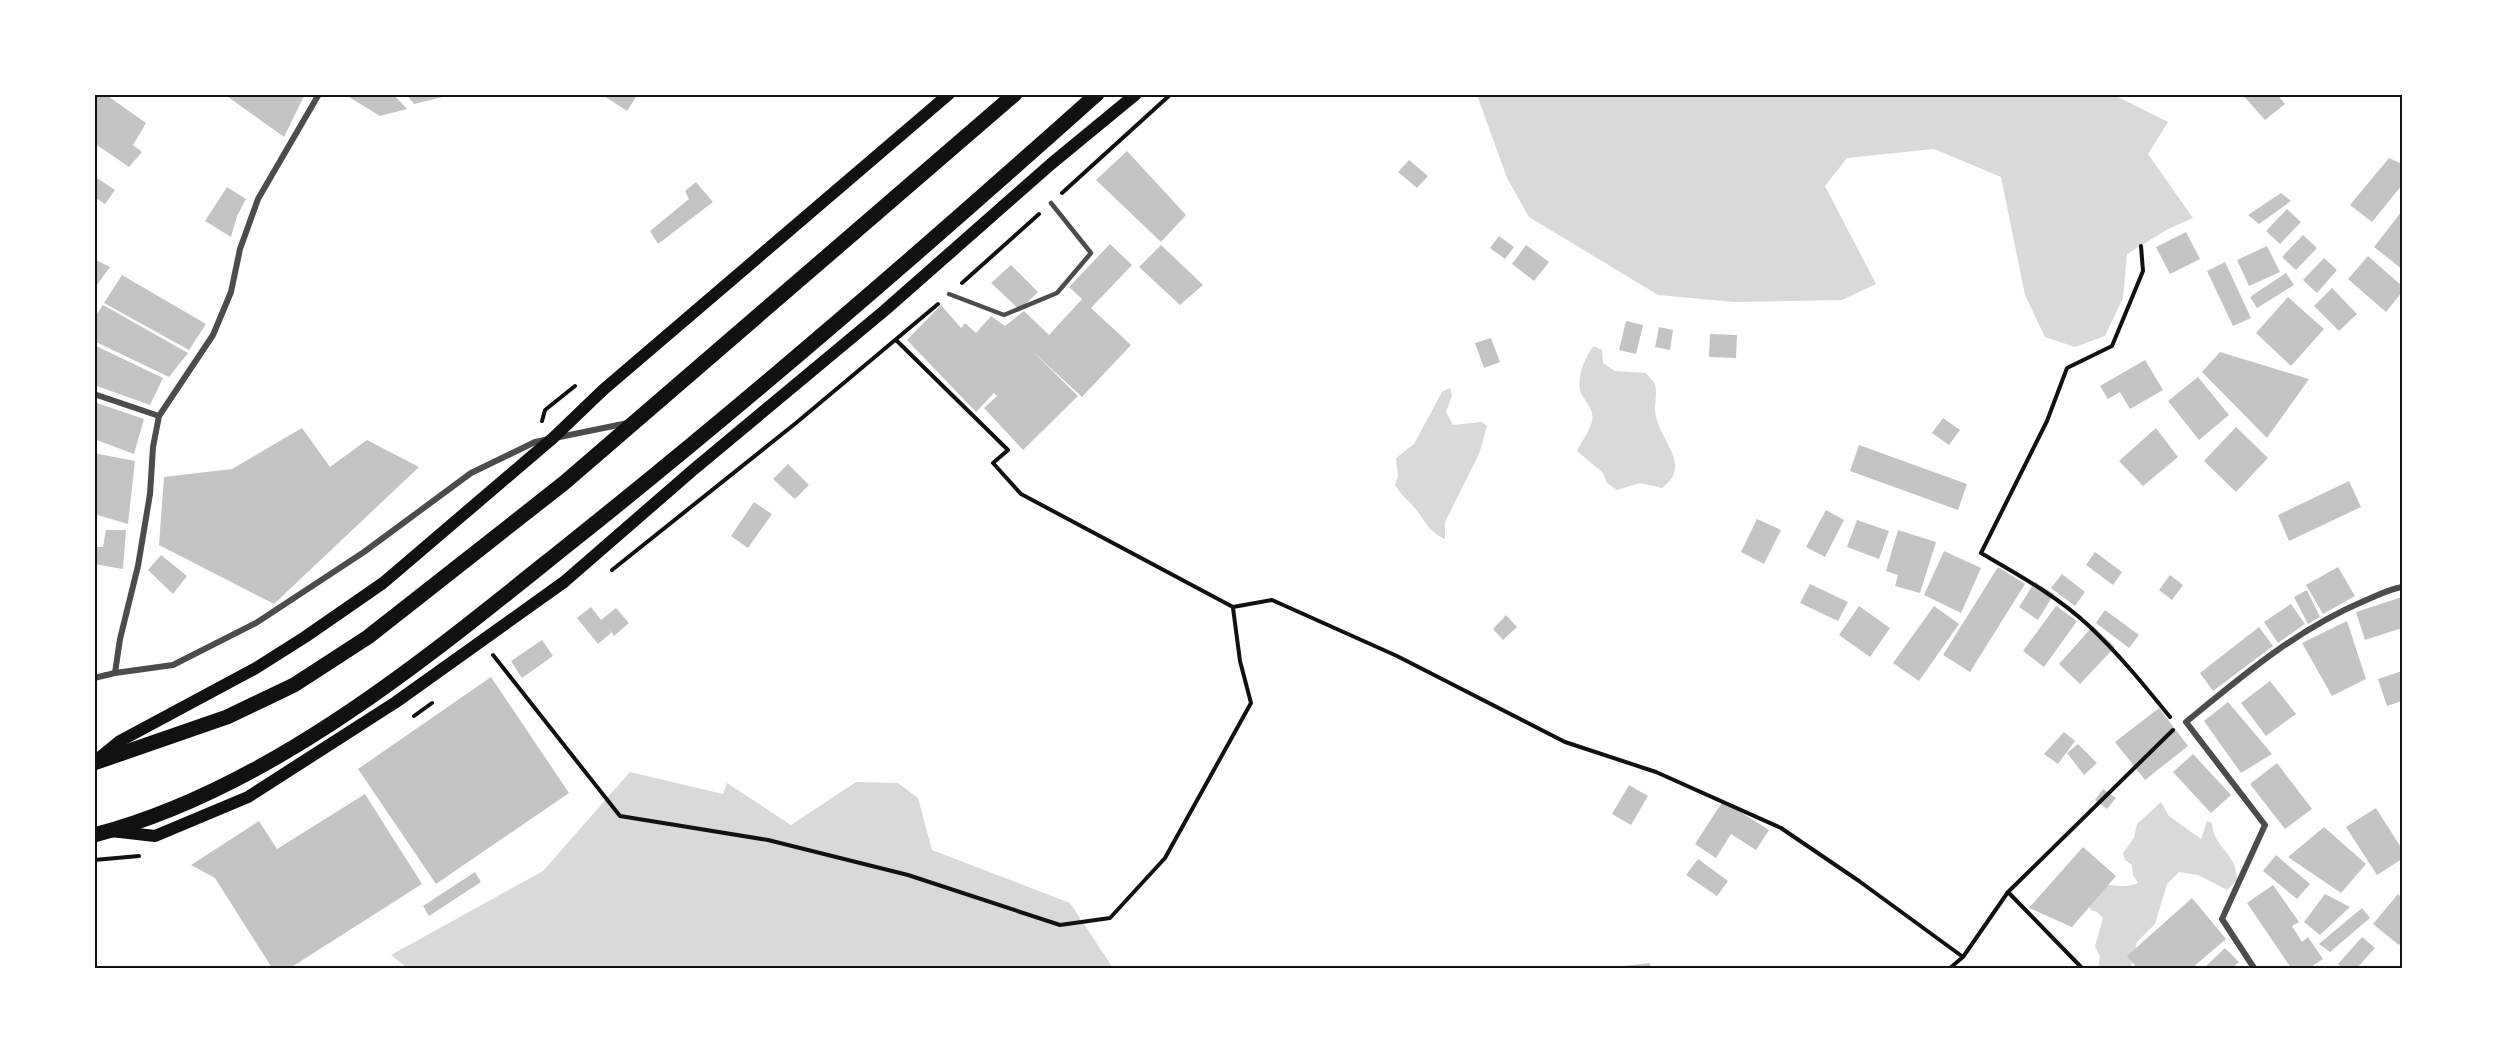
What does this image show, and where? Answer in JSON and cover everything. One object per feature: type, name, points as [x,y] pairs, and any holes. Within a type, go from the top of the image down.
[{"type":"main road","points":[[94,762],[120,741],[256,668],[373,589],[553,438],[603,390],[949,94]]},
{"type":"main road","points":[[94,762],[227,717],[294,685],[368,637],[564,483],[1015,94]]},
{"type":"main road","points":[[94,835],[176,807],[252,771],[364,702],[518,585],[643,485],[972,206],[1097,94]]},
{"type":"main road","points":[[111,831],[155,836],[248,797],[396,702],[555,589],[693,470],[885,311],[1051,164],[1136,94]]},
{"type":"street","points":[[115,673],[120,639],[138,566],[150,494],[153,447],[159,416],[213,335],[231,292],[240,249],[258,199],[319,94]]},
{"type":"street","points":[[94,394],[159,416]]},
{"type":"street","points":[[94,678],[173,664],[256,623],[364,552],[471,473],[536,442],[637,421]]},
{"type":"street","points":[[2254,969],[2222,919],[2265,825],[2186,722],[2261,660],[2303,633],[2334,614],[2403,587]]},
{"type":"lane","points":[[949,294],[1004,315],[1057,293],[1091,253],[1051,203]]},
{"type":"path","points":[[1950,969],[1964,957],[2008,892],[2177,726],[2134,673],[2086,624],[2024,578],[1981,554],[2047,421],[2067,368],[2112,346],[2144,271],[2141,246]]},
{"type":"path","points":[[896,340],[1008,450],[993,463],[1021,494],[1233,607],[1272,600],[1397,656],[1565,742],[1656,772],[1781,828],[1964,957]]},
{"type":"path","points":[[493,654],[620,816],[768,840],[908,875],[1060,925],[1110,918],[1165,858],[1251,703],[1240,661],[1233,607]]},
{"type":"path","points":[[2008,892],[2082,969]]},
{"type":"shaded area","points":[[1477,95],[2114,95],[2168,122],[2148,154],[2193,218],[2168,229],[2127,254],[2123,298],[2105,336],[2075,347],[2045,337],[2025,295],[2001,177],[1934,149],[1847,158],[1825,186],[1876,284],[1842,300],[1734,302],[1658,295],[1529,217],[1507,178]]},
{"type":"shaded area","points":[[1594,346],[1602,350],[1603,363],[1615,371],[1646,373],[1654,383],[1656,417],[1675,463],[1675,471],[1671,480],[1662,488],[1640,483],[1617,490],[1607,483],[1603,473],[1577,451],[1592,421],[1592,412],[1579,385],[1582,367]]},
{"type":"shaded area","points":[[1450,388],[1452,396],[1446,412],[1453,425],[1482,422],[1487,426],[1479,454],[1445,522],[1445,539],[1430,529],[1395,485],[1398,476],[1396,458],[1414,444],[1442,392]]},
{"type":"shaded area","points":[[630,772],[723,794],[727,783],[791,825],[856,782],[898,783],[918,798],[932,850],[1070,903],[1113,968],[407,968],[391,955],[543,871]]},
{"type":"shaded area","points":[[2161,802],[2169,816],[2201,839],[2207,821],[2212,823],[2216,839],[2233,863],[2237,880],[2227,890],[2198,875],[2179,872],[2167,884],[2155,924],[2137,942],[2131,968],[2098,968],[2100,957],[2095,946],[2103,918],[2091,910],[2085,900],[2095,884],[2122,886],[2138,883],[2133,875],[2132,865],[2125,860],[2123,853],[2134,838],[2137,824]]},
{"type":"building","points":[[94,94],[105,94],[146,123],[133,145],[142,152],[129,167],[94,143]]},
{"type":"building","points":[[224,94],[305,94],[284,137]]},
{"type":"building","points":[[344,94],[393,94],[407,109],[380,116]]},
{"type":"building","points":[[406,94],[450,94],[451,95],[414,104]]},
{"type":"building","points":[[601,94],[638,94],[627,111]]},
{"type":"building","points":[[2242,94],[2277,94],[2285,104],[2265,120]]},
{"type":"building","points":[[1127,151],[1186,215],[1161,242],[1096,180]]},
{"type":"building","points":[[2389,158],[2402,164],[2402,185],[2372,222],[2350,205]]},
{"type":"building","points":[[1409,160],[1428,176],[1417,188],[1398,172]]},
{"type":"building","points":[[94,176],[115,190],[105,204],[94,197]]},
{"type":"building","points":[[696,182],[713,202],[658,244],[650,231],[689,199],[685,191]]},
{"type":"building","points":[[227,187],[246,199],[237,216],[231,237],[205,221]]},
{"type":"building","points":[[2281,193],[2291,201],[2259,224],[2248,215]]},
{"type":"building","points":[[2287,209],[2301,222],[2280,244],[2266,231]]},
{"type":"building","points":[[2402,211],[2402,269],[2374,247]]},
{"type":"building","points":[[2186,232],[2200,259],[2170,274],[2156,247]]},
{"type":"building","points":[[2303,235],[2317,248],[2296,270],[2282,257]]},
{"type":"building","points":[[1499,236],[1514,247],[1505,259],[1490,248]]},
{"type":"building","points":[[1110,244],[1132,265],[1091,308],[1131,345],[1082,397],[1031,350],[1078,396],[1023,450],[984,408],[997,396],[994,393],[976,412],[907,340],[941,305],[961,328],[965,323],[976,333],[991,316],[1005,326],[1024,311],[1049,335],[1082,299],[1069,287]]},
{"type":"building","points":[[1161,245],[1203,285],[1180,305],[1139,267]]},
{"type":"building","points":[[1526,245],[1549,262],[1534,281],[1512,264]]},
{"type":"building","points":[[2267,246],[2280,272],[2249,286],[2237,260]]},
{"type":"building","points":[[2368,256],[2402,286],[2402,292],[2386,312],[2348,279]]},
{"type":"building","points":[[2324,258],[2337,270],[2317,293],[2303,280]]},
{"type":"building","points":[[94,259],[110,267],[94,289]]},
{"type":"building","points":[[2225,262],[2251,318],[2233,326],[2207,271]]},
{"type":"building","points":[[1011,265],[1038,292],[1020,310],[991,283]]},
{"type":"building","points":[[2286,273],[2294,285],[2257,308],[2250,297]]},
{"type":"building","points":[[122,275],[206,324],[189,350],[104,303]]},
{"type":"building","points":[[2332,288],[2357,314],[2339,331],[2314,306]]},
{"type":"building","points":[[2288,297],[2324,329],[2291,366],[2256,333]]},
{"type":"building","points":[[103,305],[188,353],[169,377],[94,341],[94,318]]},
{"type":"building","points":[[1626,321],[1643,325],[1636,354],[1619,350]]},
{"type":"building","points":[[1659,327],[1673,330],[1670,350],[1655,347]]},
{"type":"building","points":[[1710,334],[1737,335],[1736,358],[1709,357]]},
{"type":"building","points":[[1491,338],[1500,362],[1484,368],[1475,343]]},
{"type":"building","points":[[94,345],[163,378],[150,405],[94,385]]},
{"type":"building","points":[[2220,352],[2309,379],[2267,438],[2202,372]]},
{"type":"building","points":[[2145,360],[2163,390],[2130,409],[2120,392],[2108,399],[2100,386]]},
{"type":"building","points":[[2198,377],[2229,415],[2199,440],[2168,401]]},
{"type":"building","points":[[94,402],[144,419],[134,454],[94,439]]},
{"type":"building","points":[[1943,418],[1960,430],[1949,445],[1932,433]]},
{"type":"building","points":[[2236,427],[2268,458],[2236,492],[2204,461]]},
{"type":"building","points":[[302,428],[330,467],[367,440],[419,467],[274,604],[159,545],[164,477],[232,469]]},
{"type":"building","points":[[2156,428],[2178,457],[2143,486],[2119,461]]},
{"type":"building","points":[[1859,445],[1967,484],[1958,510],[1850,471]]},
{"type":"building","points":[[94,453],[135,461],[128,524],[94,514]]},
{"type":"building","points":[[788,464],[809,485],[795,499],[773,479]]},
{"type":"building","points":[[2349,481],[2361,507],[2289,541],[2278,515]]},
{"type":"building","points":[[754,502],[772,514],[748,548],[731,536]]},
{"type":"building","points":[[1826,510],[1844,520],[1825,557],[1806,547]]},
{"type":"building","points":[[1757,519],[1781,530],[1764,564],[1741,552]]},
{"type":"building","points":[[1857,520],[1889,531],[1879,559],[1847,547]]},
{"type":"building","points":[[106,530],[126,530],[123,569],[94,564],[94,547],[103,547]]},
{"type":"building","points":[[1898,530],[1936,542],[1920,593],[1895,586],[1898,575],[1886,571]]},
{"type":"building","points":[[1944,551],[1981,568],[1961,613],[1924,595]]},
{"type":"building","points":[[2095,552],[2122,572],[2113,585],[2086,565]]},
{"type":"building","points":[[161,555],[187,576],[173,594],[148,570]]},
{"type":"building","points":[[1998,567],[2025,584],[1970,672],[1943,655]]},
{"type":"building","points":[[2338,567],[2355,596],[2323,614],[2306,585]]},
{"type":"building","points":[[2062,574],[2085,592],[2075,606],[2051,588]]},
{"type":"building","points":[[2170,575],[2183,585],[2172,600],[2159,590]]},
{"type":"building","points":[[2035,582],[2054,594],[2038,620],[2019,607]]},
{"type":"building","points":[[1810,584],[1848,602],[1838,621],[1800,603]]},
{"type":"building","points":[[2307,590],[2320,617],[2308,624],[2294,597]]},
{"type":"building","points":[[2402,597],[2402,628],[2365,640],[2356,612]]},
{"type":"building","points":[[2291,604],[2305,624],[2278,643],[2264,622]]},
{"type":"building","points":[[1859,606],[1890,628],[1870,657],[1839,635]]},
{"type":"building","points":[[1934,606],[1959,624],[1919,681],[1893,663]]},
{"type":"building","points":[[2056,606],[2077,621],[2044,667],[2023,651]]},
{"type":"building","points":[[591,607],[601,620],[616,608],[629,623],[614,636],[608,628],[611,633],[598,644],[577,618]]},
{"type":"building","points":[[2105,610],[2139,635],[2129,648],[2096,623]]},
{"type":"building","points":[[1506,615],[1517,627],[1503,640],[1493,629]]},
{"type":"building","points":[[2347,621],[2366,679],[2332,696],[2302,643]]},
{"type":"building","points":[[2093,626],[2115,647],[2080,684],[2059,664]]},
{"type":"building","points":[[2259,627],[2273,646],[2213,691],[2200,673]]},
{"type":"building","points":[[542,640],[553,656],[522,678],[511,661]]},
{"type":"building","points":[[2402,671],[2402,701],[2387,706],[2378,679]]},
{"type":"building","points":[[491,677],[569,793],[436,884],[358,769]]},
{"type":"building","points":[[2270,681],[2296,714],[2266,736],[2241,703]]},
{"type":"building","points":[[2228,702],[2272,754],[2241,773],[2204,721]]},
{"type":"building","points":[[2159,708],[2188,746],[2145,780],[2115,742]]},
{"type":"building","points":[[2064,732],[2075,741],[2058,764],[2044,754]]},
{"type":"building","points":[[2078,744],[2097,763],[2084,775],[2067,753]]},
{"type":"building","points":[[2193,754],[2231,795],[2211,813],[2173,772]]},
{"type":"building","points":[[2277,763],[2312,809],[2285,829],[2250,784]]},
{"type":"building","points":[[1629,785],[1648,796],[1631,825],[1612,814]]},
{"type":"building","points":[[2103,789],[2116,798],[2107,809],[2095,800]]},
{"type":"building","points":[[365,794],[422,884],[290,968],[272,968],[215,878],[191,865],[259,821],[277,849]]},
{"type":"building","points":[[1723,801],[1769,830],[1756,850],[1731,834],[1716,858],[1695,844]]},
{"type":"building","points":[[2376,808],[2402,849],[2402,859],[2377,875],[2346,827]]},
{"type":"building","points":[[2324,827],[2366,864],[2341,893],[2288,857]]},
{"type":"building","points":[[2083,847],[2116,876],[2072,927],[2029,908]]},
{"type":"building","points":[[2276,855],[2310,884],[2297,899],[2263,871]]},
{"type":"building","points":[[1698,859],[1728,881],[1717,896],[1686,875]]},
{"type":"building","points":[[475,872],[481,882],[429,916],[423,906]]},
{"type":"building","points":[[2273,885],[2299,922],[2292,926],[2302,942],[2308,937],[2323,959],[2309,968],[2291,968],[2247,903]]},
{"type":"building","points":[[2325,894],[2350,907],[2320,935],[2304,922]]},
{"type":"building","points":[[2398,894],[2402,898],[2402,941],[2399,945],[2373,924]]},
{"type":"building","points":[[2192,898],[2226,939],[2192,968],[2137,968],[2127,956]]},
{"type":"building","points":[[2362,908],[2370,918],[2330,952],[2319,944]]},
{"type":"building","points":[[2362,937],[2375,948],[2357,968],[2343,968],[2338,964]]},
{"type":"building","points":[[2225,948],[2239,962],[2232,968],[2204,968]]},
{"type":"building","points":[[1650,963],[1651,968],[1614,968],[1614,967]]}]
